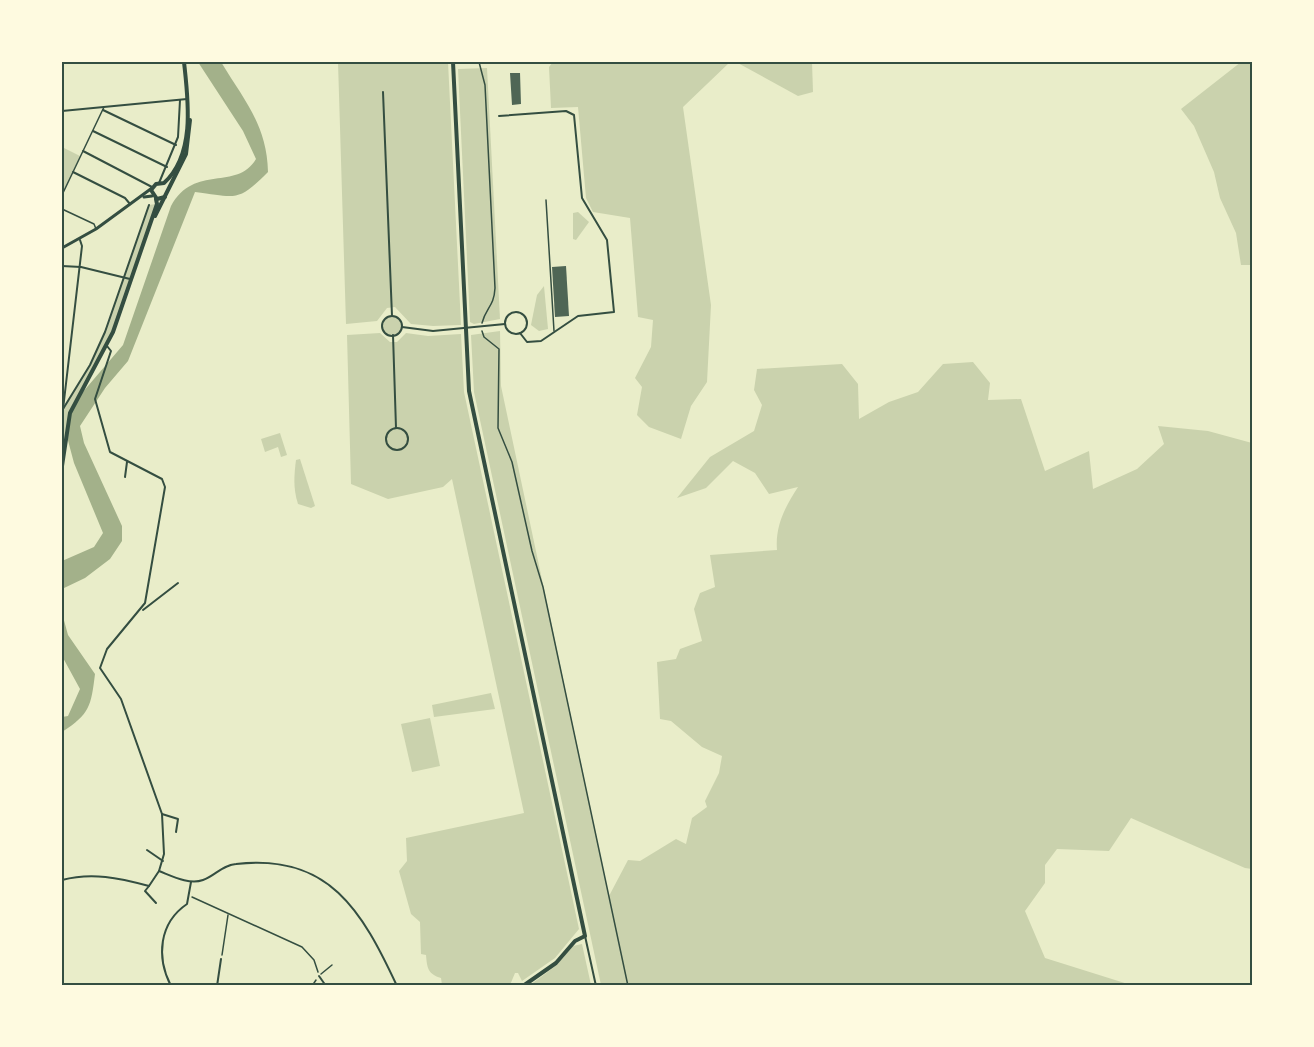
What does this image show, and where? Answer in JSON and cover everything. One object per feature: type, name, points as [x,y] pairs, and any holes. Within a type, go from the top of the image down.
[{"type":"main road","points":[[142,247],[186,154],[190,131],[184,62]]},
{"type":"main road","points":[[453,62],[471,402],[585,936],[575,941],[556,963],[523,986]]},
{"type":"main road","points":[[62,466],[63,444],[72,409],[107,346],[157,204],[152,188],[173,173],[183,148],[189,105]]},
{"type":"main road","points":[[160,184],[167,192]]},
{"type":"main road","points":[[154,197],[165,197]]},
{"type":"street","points":[[383,92],[392,316]]},
{"type":"street","points":[[62,111],[188,99]]},
{"type":"street","points":[[160,184],[176,146],[180,100]]},
{"type":"street","points":[[62,195],[103,108]]},
{"type":"street","points":[[103,108],[176,146]]},
{"type":"street","points":[[499,116],[566,111],[574,115],[577,121],[582,198],[608,240],[614,312],[578,316],[534,344],[524,340],[520,333]]},
{"type":"street","points":[[93,131],[167,167]]},
{"type":"street","points":[[62,248],[96,230],[152,188],[83,151]]},
{"type":"street","points":[[73,172],[125,198],[130,205]]},
{"type":"street","points":[[139,198],[154,197]]},
{"type":"street","points":[[546,200],[555,332]]},
{"type":"street","points":[[63,409],[98,346],[149,205]]},
{"type":"street","points":[[62,209],[94,224],[96,230]]},
{"type":"street","points":[[62,418],[80,267],[82,246],[80,240]]},
{"type":"street","points":[[62,266],[80,267],[130,279]]},
{"type":"street","points":[[504,325],[511,314],[521,314],[526,324],[520,333]]},
{"type":"street","points":[[392,316],[399,319],[402,327],[398,333],[393,335],[385,332],[382,327],[384,320],[392,316]]},
{"type":"street","points":[[402,327],[427,331],[504,325]]},
{"type":"street","points":[[504,325],[511,333],[520,333]]},
{"type":"street","points":[[393,335],[396,428]]},
{"type":"street","points":[[107,346],[111,351],[96,388],[95,403],[110,452],[162,479],[165,484],[150,588],[141,612]]},
{"type":"street","points":[[396,428],[404,431],[408,439],[403,448],[396,450],[387,445],[386,438],[389,431],[396,428]]},
{"type":"street","points":[[125,477],[127,462]]},
{"type":"street","points":[[156,903],[145,891],[163,861],[162,814],[121,699],[100,668],[104,654],[118,635],[141,612],[178,583]]},
{"type":"street","points":[[162,814],[178,819],[176,832]]},
{"type":"street","points":[[147,850],[163,861]]},
{"type":"street","points":[[159,871],[191,882],[205,880],[220,868],[237,863],[285,865],[313,873],[366,924],[397,986]]},
{"type":"street","points":[[62,880],[78,876],[122,879],[149,886]]},
{"type":"street","points":[[171,986],[161,964],[162,942],[173,914],[187,904],[191,882]]},
{"type":"street","points":[[585,936],[596,986]]},
{"type":"street","points":[[217,986],[221,959]]},
{"type":"street","points":[[319,976],[326,986]]},
{"type":"path","points":[[479,62],[485,96],[495,288],[494,303],[482,322]]},
{"type":"path","points":[[482,332],[484,338],[499,349],[498,428],[512,462],[532,551],[543,587],[628,986]]},
{"type":"path","points":[[189,895],[302,947],[314,960],[319,976]]},
{"type":"path","points":[[221,959],[228,914]]},
{"type":"shaded area","points":[[198,62],[221,62],[246,101],[259,127],[267,155],[268,172],[249,189],[236,195],[195,192],[128,361],[105,388],[80,426],[84,443],[122,526],[122,541],[110,559],[85,578],[62,589],[62,561],[94,547],[103,533],[74,463],[66,433],[68,419],[82,393],[123,345],[171,206],[181,193],[192,185],[238,174],[248,169],[256,159],[243,131]]},
{"type":"shaded area","points":[[338,62],[448,62],[461,325],[411,324],[395,307],[387,308],[377,321],[346,324]]},
{"type":"shaded area","points":[[553,62],[730,62],[683,107],[711,305],[707,382],[691,406],[681,439],[649,427],[637,415],[642,387],[635,378],[651,347],[653,320],[638,317],[630,218],[593,212],[586,198],[578,107],[551,108],[549,67]]},
{"type":"shaded area","points":[[736,62],[812,62],[813,92],[798,96]]},
{"type":"shaded area","points":[[1241,62],[1252,62],[1252,265],[1241,265],[1236,233],[1220,198],[1214,172],[1194,126],[1181,109]]},
{"type":"shaded area","points":[[487,68],[500,319],[474,324],[470,322],[458,69]]},
{"type":"shaded area","points":[[62,147],[80,156],[62,195]]},
{"type":"shaded area","points":[[156,204],[107,346],[75,405],[64,444],[62,443],[63,409],[90,365],[105,332],[149,205]]},
{"type":"shaded area","points":[[578,212],[589,222],[576,240],[573,239],[573,213]]},
{"type":"shaded area","points":[[544,286],[548,329],[539,331],[531,325],[537,295]]},
{"type":"shaded area","points":[[392,316],[399,319],[402,326],[399,333],[392,336],[385,333],[382,326],[385,319]]},
{"type":"shaded area","points":[[500,331],[501,386],[609,896],[628,860],[640,861],[676,839],[686,844],[692,818],[707,807],[705,801],[719,773],[722,756],[702,747],[671,721],[660,719],[657,662],[676,659],[680,649],[702,641],[694,609],[700,593],[715,587],[710,555],[777,550],[782,517],[798,487],[769,494],[755,473],[733,461],[706,488],[677,498],[710,457],[754,431],[762,405],[754,390],[757,369],[842,364],[858,384],[859,419],[889,402],[918,392],[943,364],[973,362],[990,383],[988,400],[1021,399],[1045,471],[1089,451],[1093,489],[1137,469],[1164,444],[1158,426],[1208,431],[1252,443],[1252,869],[1131,818],[1109,851],[1057,849],[1045,865],[1045,883],[1025,911],[1045,958],[1131,985],[601,985],[474,392],[471,335]]},
{"type":"shaded area","points":[[380,333],[390,342],[397,342],[406,333],[428,336],[461,334],[464,392],[579,929],[555,958],[522,981],[518,973],[515,973],[510,985],[442,985],[441,978],[433,975],[429,970],[426,955],[421,954],[420,922],[411,914],[399,871],[407,861],[406,838],[524,813],[452,479],[443,487],[388,499],[351,484],[347,335]]},
{"type":"shaded area","points":[[280,433],[287,455],[281,457],[278,447],[265,452],[261,439]]},
{"type":"shaded area","points":[[300,459],[315,506],[311,508],[298,504],[296,498],[296,460]]},
{"type":"shaded area","points":[[62,613],[68,635],[95,674],[88,708],[78,720],[62,732],[62,717],[68,716],[80,689],[62,656]]},
{"type":"shaded area","points":[[491,693],[495,709],[434,717],[432,705]]},
{"type":"shaded area","points":[[430,718],[440,766],[412,772],[401,724]]},
{"type":"shaded area","points":[[582,944],[591,985],[530,985],[557,965],[573,946]]},
{"type":"building","points":[[510,73],[520,73],[521,104],[512,105]]},
{"type":"building","points":[[566,266],[569,316],[555,317],[552,267]]}]
